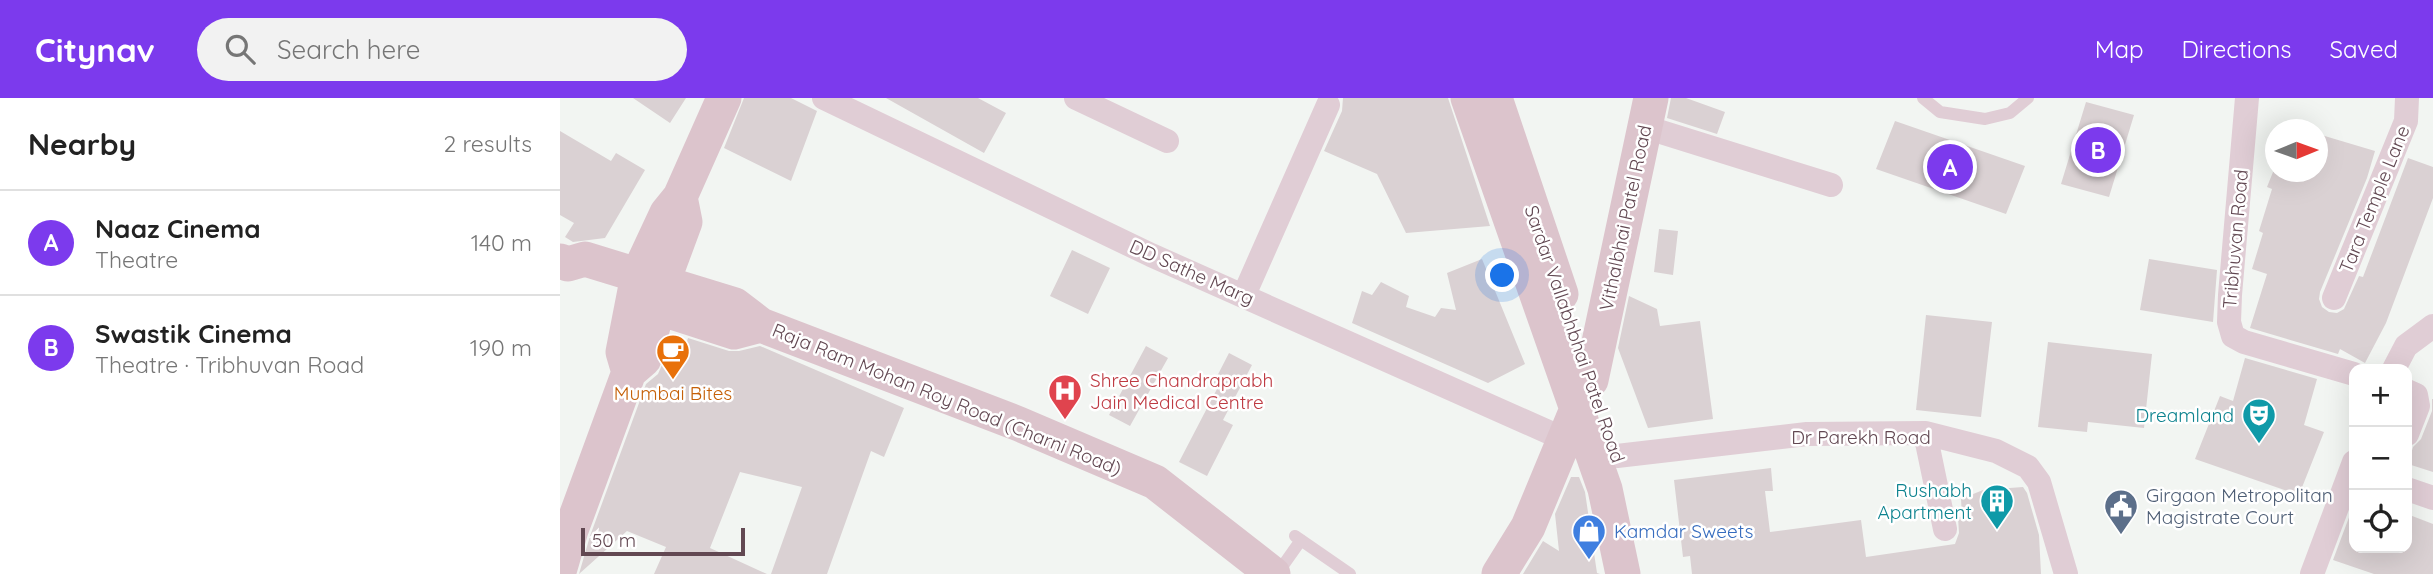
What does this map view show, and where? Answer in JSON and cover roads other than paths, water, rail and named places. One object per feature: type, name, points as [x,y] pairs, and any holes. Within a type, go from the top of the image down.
[{"type":"street","points":[[560,568],[566,527],[629,372],[644,359],[648,292],[685,222],[680,197],[724,98]]},
{"type":"street","name":"DD Sathe Marg","points":[[824,98],[1151,255],[1244,295],[1577,409]]},
{"type":"street","points":[[1076,98],[1167,141]]},
{"type":"street","name":"Sardar Vallabhbhai Patel Road","points":[[1468,98],[1605,489],[1623,574]]},
{"type":"street","name":"Sardar Vallabhbhai Patel Road","points":[[1495,98],[1577,409],[1617,456],[1625,480],[1642,574]]},
{"type":"street","name":"Tribhuvan Road","points":[[2247,98],[2230,295],[2229,321],[2233,336],[2244,342],[2349,373]]},
{"type":"street","name":"Tara Temple Lane","points":[[2334,298],[2406,121],[2406,98]]},
{"type":"street","points":[[1244,295],[1328,105]]},
{"type":"street","points":[[1648,113],[1831,185]]},
{"type":"street","name":"Vithalbhai Patel Road","points":[[1499,574],[1528,527],[1577,409],[1648,113]]},
{"type":"street","name":"Raja Ram Mohan Roy Road (Charni Road)","points":[[564,263],[585,258],[648,292],[735,305],[761,325],[1020,424],[1155,482],[1275,574]]},
{"type":"street","points":[[2397,364],[2406,346],[2433,326]]},
{"type":"street","points":[[2412,393],[2416,395],[2418,406],[2412,421]]},
{"type":"street","points":[[1925,433],[1945,529]]},
{"type":"street","name":"Dr Parekh Road","points":[[1617,456],[1807,434],[1925,433],[1996,451],[2028,467],[2039,482],[2066,574]]},
{"type":"street","points":[[2312,574],[2349,475]]},
{"type":"street","points":[[2410,490],[2433,498]]},
{"type":"lane","points":[[1923,98],[1940,112],[1985,119],[2010,113],[2028,98]]},
{"type":"lane","points":[[1275,574],[1298,538],[1333,569],[1350,574]]},
{"type":"place","name":"Swastik Cinema","points":[[2098,150]]},
{"type":"place","name":"Naaz Cinema","points":[[1950,167]]},
{"type":"place","name":"Mumbai Bites","points":[[673,381]]},
{"type":"place","name":"Shree Chandraprabh Jain Medical Centre","points":[[1065,421]]},
{"type":"place","name":"Dreamland","points":[[2259,445]]},
{"type":"place","name":"Rushabh Apartment","points":[[1997,531]]},
{"type":"place","name":"Girgaon Metropolitan Magistrate Court","points":[[2121,536]]},
{"type":"place","name":"Kamdar Sweets","points":[[1589,561]]}]
